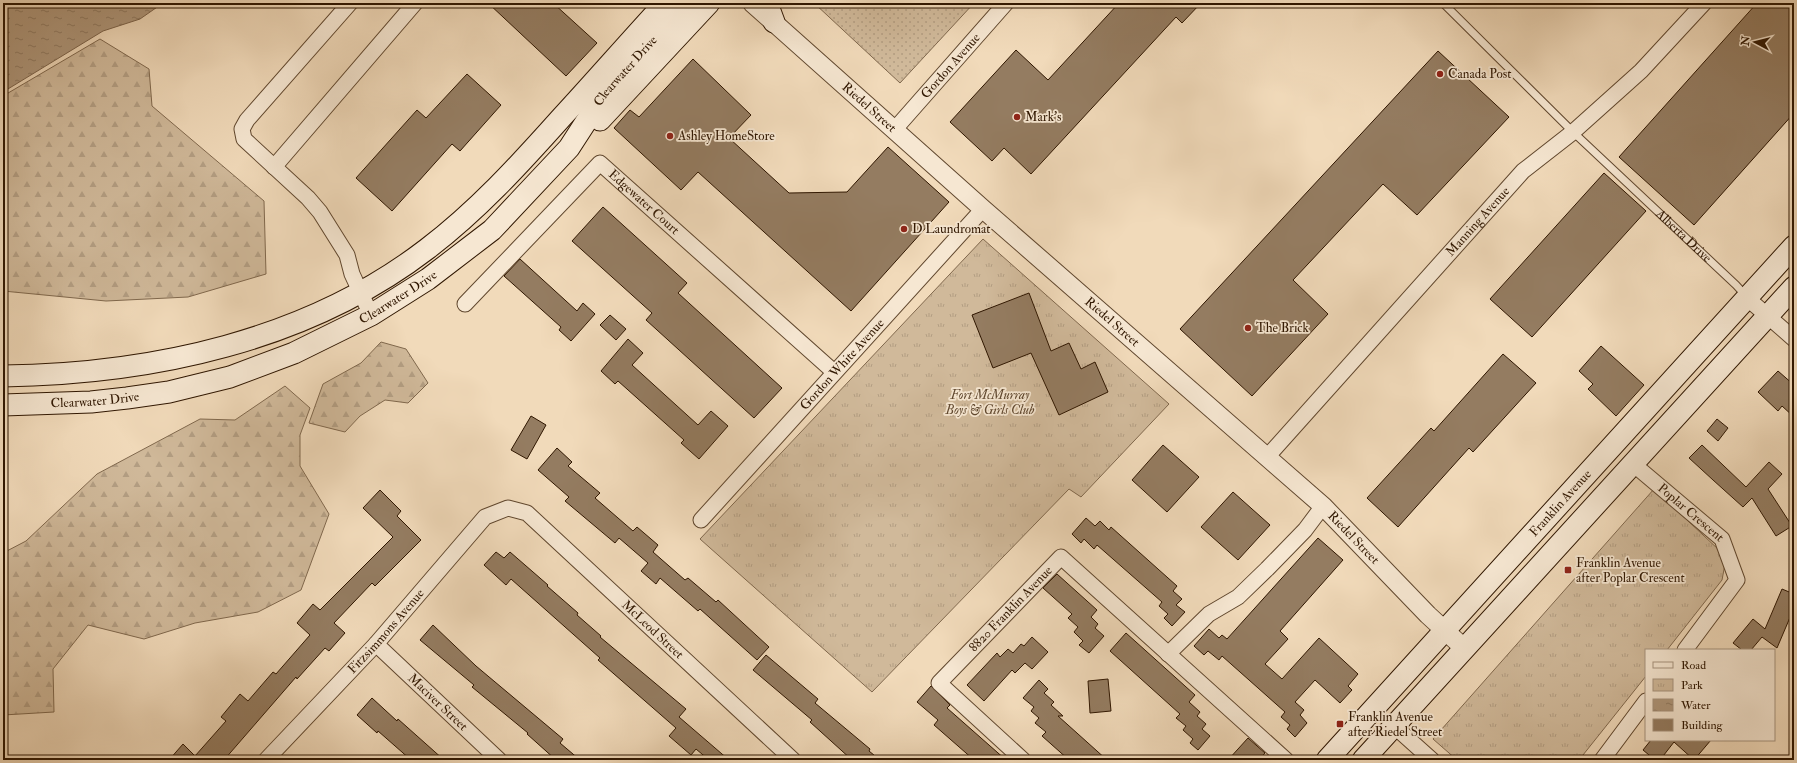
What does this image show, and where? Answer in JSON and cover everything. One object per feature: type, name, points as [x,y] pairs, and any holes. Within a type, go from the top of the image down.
[{"type":"main road","name":"Clearwater Drive","points":[[3,376],[47,376],[130,367],[215,351],[305,318],[361,292],[426,250],[476,208],[544,137],[665,3]]},
{"type":"main road","name":"Clearwater Drive","points":[[3,405],[91,402],[169,392],[230,377],[294,353],[371,315],[428,279],[492,230],[569,148],[604,94],[686,3]]},
{"type":"main road","points":[[569,148],[594,127],[709,3]]},
{"type":"main road","name":"Franklin Avenue","points":[[1327,760],[1794,246]]},
{"type":"main road","name":"Franklin Avenue","points":[[1364,760],[1632,463],[1794,287]]},
{"type":"street","points":[[350,3],[247,120],[242,129],[244,139],[308,198],[332,229],[346,255],[371,315]]},
{"type":"street","points":[[274,167],[415,3]]},
{"type":"street","name":"Riedel Street","points":[[752,3],[770,12],[983,209],[1323,506],[1428,615],[1465,649]]},
{"type":"street","name":"Gordon Avenue","points":[[895,129],[1006,3]]},
{"type":"street","name":"Manning Avenue","points":[[1267,456],[1523,171],[1573,132],[1642,71],[1704,3]]},
{"type":"street","name":"Edgewater Court","points":[[465,304],[600,163],[834,372]]},
{"type":"street","name":"Gordon White Avenue","points":[[701,520],[983,209]]},
{"type":"street","name":"Alberta Drive","points":[[1747,298],[1794,339]]},
{"type":"street","name":"Poplar Crescent","points":[[1632,463],[1722,539],[1737,580],[1685,649]]},
{"type":"street","points":[[1168,654],[1210,614],[1238,596],[1253,583],[1305,530],[1323,506]]},
{"type":"street","name":"Fitzsimmons Avenue","points":[[266,760],[376,644],[485,517],[508,508]]},
{"type":"street","name":"McLeod Street","points":[[508,508],[527,513],[793,760]]},
{"type":"street","name":"8820 Franklin Avenue","points":[[1023,760],[939,683],[1060,557],[1286,760]]},
{"type":"street","name":"Maciver Street","points":[[376,644],[499,760]]},
{"type":"street","points":[[1602,760],[1645,702]]},
{"type":"street","points":[[1394,726],[1432,760]]},
{"type":"lane","name":"Alberta Drive","points":[[1443,3],[1573,132],[1736,285],[1747,298]]},
{"type":"green space","points":[[814,3],[974,3],[900,83]]},
{"type":"green space","points":[[100,39],[149,69],[152,106],[264,201],[266,274],[188,297],[106,301],[3,291],[3,96]]},
{"type":"green space","name":"Fort McMurray Boys & Girls Club","points":[[983,239],[1169,404],[1081,497],[1069,489],[872,692],[700,539]]},
{"type":"green space","points":[[381,342],[406,349],[428,383],[408,403],[385,400],[360,416],[345,432],[309,423],[323,384],[361,363]]},
{"type":"green space","points":[[285,386],[310,408],[300,435],[300,466],[329,514],[301,590],[258,612],[195,623],[144,639],[88,625],[53,669],[54,712],[3,715],[3,553],[26,541],[97,474],[200,419],[235,420]]},
{"type":"green space","points":[[1654,489],[1719,550],[1725,564],[1722,580],[1668,649],[1645,649],[1645,677],[1579,760],[1457,760],[1433,739]]},
{"type":"water","points":[[3,3],[163,3],[140,19],[103,31],[3,92]]},
{"type":"building","points":[[488,3],[553,3],[597,43],[566,76]]},
{"type":"building","points":[[1119,3],[1201,3],[1182,23],[1176,17],[1031,174],[1004,148],[992,161],[950,122],[1016,50],[1048,80]]},
{"type":"building","points":[[1757,3],[1794,3],[1794,113],[1694,225],[1619,157]]},
{"type":"building","points":[[1438,51],[1509,117],[1417,215],[1383,184],[1293,280],[1328,314],[1252,396],[1180,329]]},
{"type":"building","points":[[693,59],[751,115],[729,138],[789,193],[847,192],[888,147],[949,202],[851,311],[698,172],[681,190],[614,128],[630,110],[639,117]]},
{"type":"building","points":[[467,74],[501,105],[460,151],[452,144],[392,211],[356,178],[417,110],[426,118]]},
{"type":"building","points":[[1604,173],[1646,211],[1532,337],[1490,299]]},
{"type":"building","points":[[603,207],[687,283],[678,293],[782,388],[754,418],[646,320],[652,313],[572,241]]},
{"type":"building","points":[[520,259],[577,311],[583,303],[595,314],[571,341],[559,330],[561,327],[504,276]]},
{"type":"building","points":[[1029,293],[1051,351],[1069,343],[1081,369],[1095,362],[1108,392],[1059,415],[1031,353],[993,368],[972,315]]},
{"type":"building","points":[[610,315],[626,329],[616,340],[600,325]]},
{"type":"building","points":[[628,339],[643,353],[632,365],[698,425],[711,411],[728,426],[699,459],[681,443],[684,440],[618,381],[615,384],[601,371]]},
{"type":"building","points":[[1601,346],[1644,385],[1616,416],[1588,389],[1593,384],[1579,371]]},
{"type":"building","points":[[1503,354],[1536,383],[1473,452],[1469,448],[1398,527],[1367,498],[1431,428],[1434,431]]},
{"type":"building","points":[[1778,371],[1794,385],[1794,417],[1782,406],[1778,411],[1758,392]]},
{"type":"building","points":[[531,416],[546,425],[527,459],[511,450]]},
{"type":"building","points":[[1717,419],[1728,428],[1718,441],[1707,431]]},
{"type":"building","points":[[1163,445],[1199,477],[1167,512],[1132,480]]},
{"type":"building","points":[[1702,445],[1746,487],[1769,462],[1782,474],[1768,489],[1792,526],[1776,536],[1752,498],[1743,507],[1713,480],[1689,458]]},
{"type":"building","points":[[557,448],[572,462],[568,466],[600,493],[595,498],[633,531],[637,527],[658,545],[653,552],[685,580],[688,578],[716,602],[718,600],[769,647],[757,660],[700,609],[698,611],[660,578],[656,584],[641,571],[648,563],[619,538],[615,543],[565,501],[569,497],[538,470]]},
{"type":"building","points":[[380,490],[401,511],[397,516],[421,540],[375,586],[372,583],[334,623],[345,633],[329,651],[325,648],[297,679],[296,677],[224,760],[169,760],[183,744],[195,756],[226,721],[221,717],[240,694],[248,701],[273,672],[276,674],[310,635],[297,623],[313,604],[320,610],[393,537],[363,508]]},
{"type":"building","points":[[1233,492],[1270,525],[1238,560],[1201,527]]},
{"type":"building","points":[[1086,518],[1095,526],[1100,521],[1109,530],[1111,527],[1177,586],[1173,591],[1182,599],[1176,605],[1185,612],[1172,626],[1164,618],[1168,614],[1159,606],[1162,602],[1097,545],[1094,549],[1084,539],[1081,543],[1072,534]]},
{"type":"building","points":[[1318,538],[1343,560],[1280,631],[1288,639],[1265,664],[1282,679],[1319,638],[1358,674],[1348,686],[1352,690],[1340,703],[1315,680],[1295,702],[1304,710],[1300,715],[1307,723],[1295,737],[1287,729],[1290,725],[1281,717],[1285,712],[1222,656],[1219,660],[1208,651],[1204,655],[1194,646],[1209,629],[1219,638],[1222,635],[1227,639]]},
{"type":"building","points":[[496,552],[504,558],[510,552],[548,585],[547,586],[578,613],[577,615],[601,636],[600,637],[686,709],[679,717],[729,760],[709,760],[696,749],[691,755],[669,736],[676,728],[598,660],[600,658],[511,579],[506,585],[484,565]]},
{"type":"building","points":[[1057,574],[1097,610],[1091,617],[1098,624],[1095,628],[1104,636],[1089,653],[1079,645],[1083,641],[1074,632],[1078,627],[1068,618],[1072,614],[1043,588]]},
{"type":"building","points":[[1782,589],[1794,594],[1794,608],[1777,648],[1762,637],[1752,649],[1741,649],[1733,643],[1753,619],[1765,629]]},
{"type":"building","points":[[433,625],[476,666],[563,739],[560,743],[580,760],[556,760],[527,734],[528,733],[472,687],[474,685],[420,640]]},
{"type":"building","points":[[1126,633],[1195,695],[1189,702],[1200,712],[1197,716],[1206,724],[1202,729],[1210,736],[1198,750],[1190,743],[1193,739],[1183,730],[1186,726],[1176,718],[1180,714],[1110,651]]},
{"type":"building","points":[[1032,637],[1048,652],[1032,669],[1025,663],[1015,673],[1012,670],[984,701],[967,685],[997,653],[1000,657],[1008,649],[1013,653],[1021,644],[1024,646]]},
{"type":"building","points":[[766,655],[818,699],[815,703],[870,749],[869,751],[880,760],[852,760],[810,722],[812,720],[753,670]]},
{"type":"building","points":[[1108,679],[1111,711],[1090,713],[1088,681]]},
{"type":"building","points":[[1039,680],[1048,689],[1044,693],[1054,702],[1051,705],[1063,716],[1058,716],[1107,760],[1069,760],[1042,736],[1046,732],[1035,723],[1039,718],[1031,711],[1034,707],[1023,698]]},
{"type":"building","points":[[931,686],[950,705],[947,708],[1006,760],[974,760],[934,725],[938,720],[917,702]]},
{"type":"building","points":[[372,698],[444,760],[411,760],[378,731],[377,733],[357,715]]},
{"type":"building","points":[[1248,738],[1265,753],[1259,760],[1228,760]]},
{"type":"building","points":[[1650,741],[1710,741],[1694,760],[1674,742],[1660,760],[1655,760],[1643,750]]},
{"type":"place","name":"Canada Post","points":[[1440,74]]},
{"type":"place","name":"Mark's","points":[[1017,117]]},
{"type":"place","name":"Ashley HomeStore","points":[[670,136]]},
{"type":"place","name":"D Laundromat","points":[[904,229]]},
{"type":"place","name":"The Brick","points":[[1248,328]]},
{"type":"place","name":"Franklin Avenue after Poplar Crescent","points":[[1568,570]]},
{"type":"place","name":"Franklin Avenue after Riedel Street","points":[[1340,724]]}]
